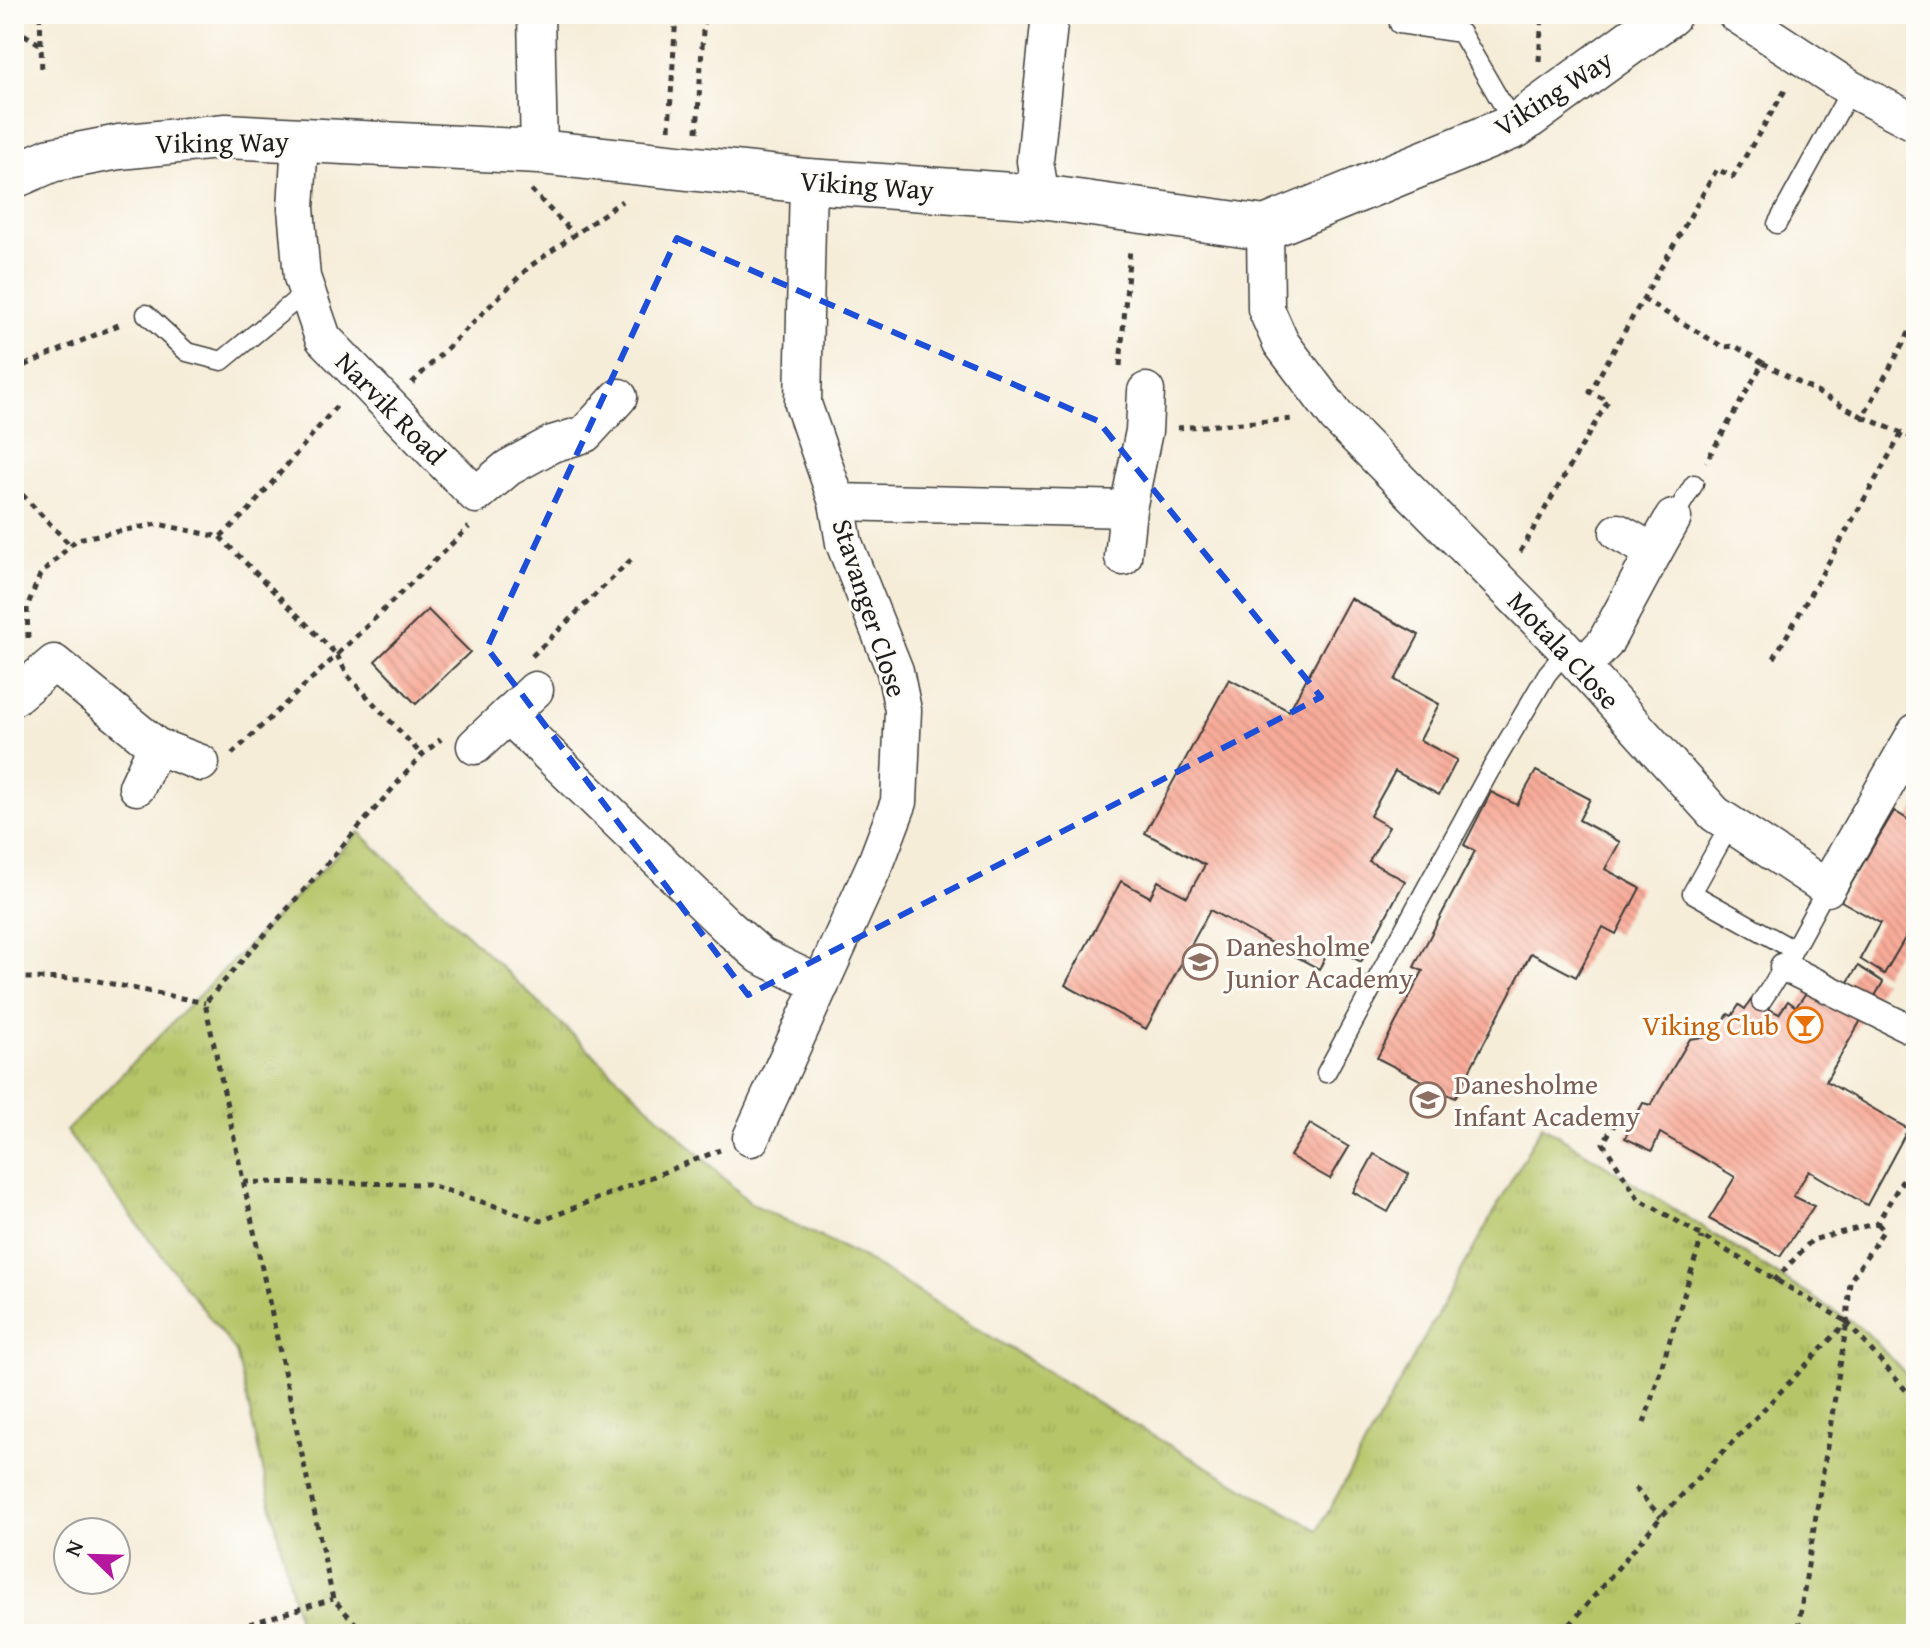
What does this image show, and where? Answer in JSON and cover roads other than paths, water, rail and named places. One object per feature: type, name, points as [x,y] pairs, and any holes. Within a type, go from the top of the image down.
[{"type":"street","points":[[536,14],[539,152]]},
{"type":"street","points":[[1041,197],[1035,161],[1050,14]]},
{"type":"street","name":"Viking Way","points":[[14,176],[51,160],[171,139],[226,136],[539,152],[808,181],[1041,197],[1265,228],[1515,126],[1669,14]]},
{"type":"street","points":[[1736,14],[1851,89],[1916,123]]},
{"type":"street","name":"Narvik Road","points":[[300,141],[296,208],[307,291],[323,338],[476,495],[508,468],[552,444],[585,434],[619,397]]},
{"type":"street","name":"Stavanger Close","points":[[751,1138],[877,860],[899,802],[903,710],[895,671],[844,543],[837,502],[803,404],[808,181]]},
{"type":"street","name":"Motala Close","points":[[1265,228],[1266,309],[1281,343],[1336,416],[1575,658],[1715,814],[1827,888]]},
{"type":"street","points":[[1123,557],[1128,509],[1144,431],[1146,391]]},
{"type":"street","name":"Stavanger Close","points":[[837,502],[1128,509]]},
{"type":"street","points":[[1575,658],[1605,643],[1673,518]]},
{"type":"street","points":[[1618,532],[1654,552]]},
{"type":"street","points":[[22,690],[54,663],[156,746],[201,763]]},
{"type":"street","points":[[459,742],[508,715],[528,679]]},
{"type":"street","points":[[508,715],[761,956],[821,985]]},
{"type":"street","points":[[1827,888],[1916,732]]},
{"type":"street","points":[[137,787],[156,746]]},
{"type":"street","points":[[1788,958],[1910,1029],[1916,1028]]},
{"type":"lane","points":[[1399,24],[1461,33],[1515,126]]},
{"type":"lane","points":[[1777,224],[1851,89]]},
{"type":"lane","points":[[146,314],[187,352],[222,361],[307,291]]},
{"type":"lane","points":[[1673,518],[1694,484]]},
{"type":"lane","points":[[1326,1073],[1488,774],[1547,674],[1575,658]]},
{"type":"lane","points":[[1730,825],[1692,893],[1788,958]]},
{"type":"lane","points":[[1761,1002],[1827,888]]},
{"type":"place","name":"Danesholme Junior Academy","points":[[1200,962]]},
{"type":"place","name":"Viking Club","points":[[1805,1025]]},
{"type":"place","name":"Danesholme Infant Academy","points":[[1428,1100]]}]
